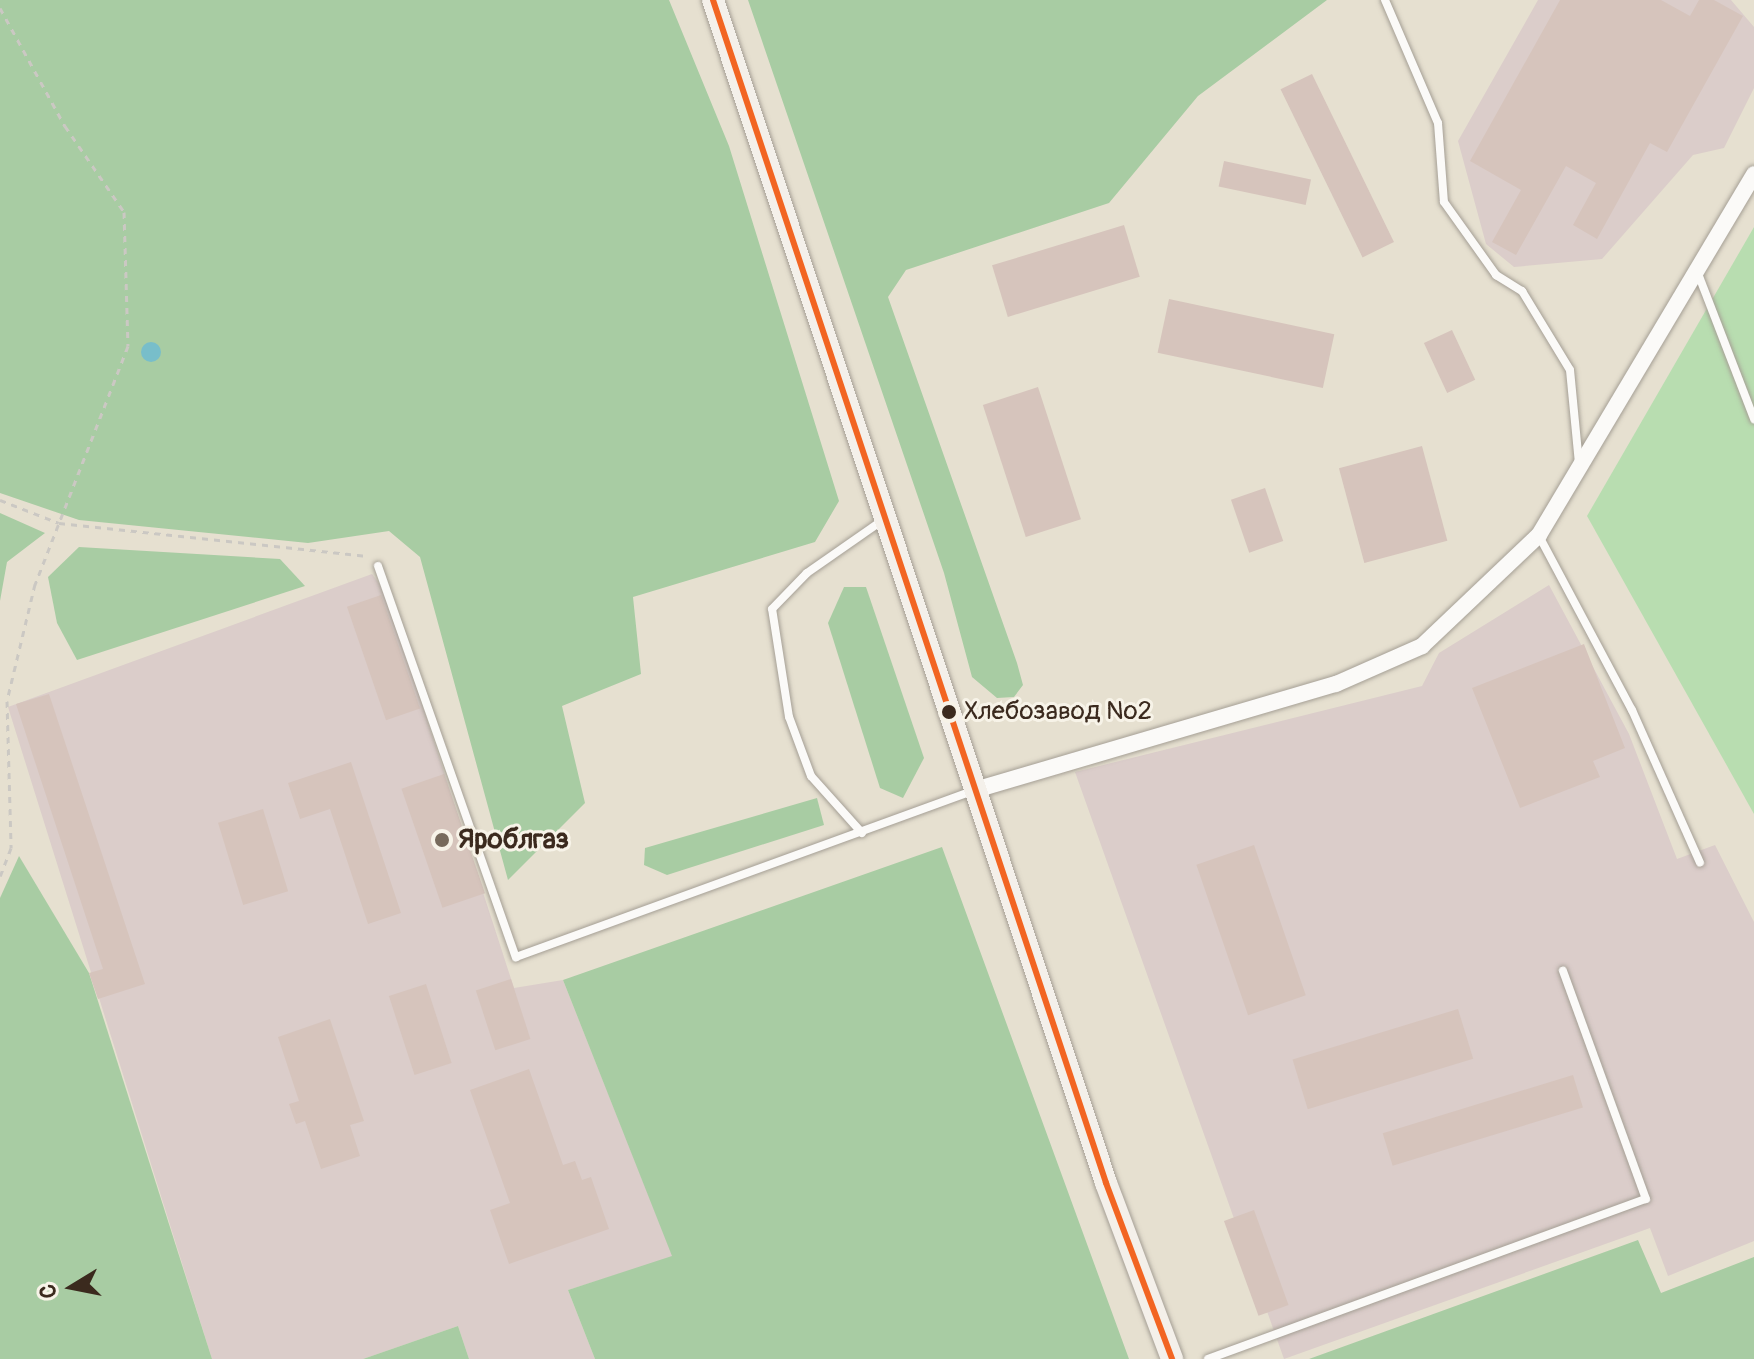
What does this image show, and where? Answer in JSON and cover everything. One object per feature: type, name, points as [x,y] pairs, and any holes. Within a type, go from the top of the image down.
[{"type":"main road","points":[[713,0],[975,790],[1172,1359]]},
{"type":"street","points":[[975,790],[1336,684],[1422,646],[1539,535],[1754,174]]},
{"type":"lane","points":[[1385,0],[1438,123],[1444,202],[1496,275],[1522,291],[1570,370],[1579,467]]},
{"type":"lane","points":[[1697,270],[1754,419]]},
{"type":"lane","points":[[862,833],[811,776],[789,717],[772,609],[807,573],[886,518]]},
{"type":"lane","points":[[1539,535],[1632,710],[1700,863]]},
{"type":"lane","points":[[378,566],[516,957],[975,790]]},
{"type":"lane","points":[[1208,1359],[1646,1199],[1563,971]]},
{"type":"path","points":[[0,8],[65,126],[124,212],[128,346],[35,584],[7,701],[11,848],[0,876]]},
{"type":"path","points":[[0,500],[59,523],[201,544],[370,555]]},
{"type":"shaded area","points":[[1538,0],[1731,0],[1754,27],[1754,88],[1724,148],[1693,155],[1602,259],[1514,267],[1486,244],[1458,141]]},
{"type":"shaded area","name":"Яроблгаз","points":[[372,574],[386,593],[514,988],[563,980],[673,1257],[568,1290],[595,1359],[469,1359],[458,1326],[363,1359],[212,1359],[8,707]]},
{"type":"shaded area","name":"Хлебозавод №2","points":[[1549,585],[1629,734],[1677,859],[1715,845],[1754,922],[1754,1241],[1668,1276],[1650,1228],[1284,1359],[1075,772],[1422,686],[1439,653]]},
{"type":"green space","points":[[0,0],[669,0],[729,146],[839,501],[815,542],[633,597],[641,674],[562,706],[585,803],[508,880],[420,557],[389,531],[308,543],[79,520],[0,493]]},
{"type":"green space","points":[[748,0],[1327,0],[1198,96],[1109,203],[906,270],[888,297],[1017,663],[1023,685],[1014,697],[997,698],[972,677],[944,573]]},
{"type":"green space","points":[[1754,227],[1754,814],[1587,516]]},
{"type":"green space","points":[[0,513],[45,533],[7,562],[0,601]]},
{"type":"green space","points":[[79,547],[280,559],[305,586],[77,660],[57,623],[48,577]]},
{"type":"green space","points":[[844,587],[866,587],[924,758],[903,798],[880,788],[828,623]]},
{"type":"green space","points":[[817,798],[824,825],[667,875],[644,865],[645,848]]},
{"type":"green space","points":[[942,847],[1129,1359],[595,1359],[568,1290],[672,1256],[563,980]]},
{"type":"green space","points":[[19,856],[89,973],[212,1359],[0,1359],[0,898]]},
{"type":"green space","points":[[1638,1240],[1661,1293],[1754,1257],[1754,1359],[1309,1359]]},
{"type":"green space","points":[[458,1326],[469,1359],[363,1359]]},
{"type":"water","points":[[151,342],[158,345],[161,352],[158,359],[151,362],[144,359],[141,352],[144,345]]},
{"type":"building","points":[[1560,0],[1661,0],[1690,16],[1699,0],[1714,0],[1743,16],[1667,152],[1650,143],[1597,239],[1573,225],[1596,183],[1566,166],[1516,255],[1492,242],[1521,190],[1470,161]]},
{"type":"building","points":[[1312,74],[1394,242],[1363,257],[1281,89]]},
{"type":"building","points":[[1224,161],[1311,180],[1306,205],[1219,186]]},
{"type":"building","points":[[1124,225],[1140,277],[1008,317],[992,265]]},
{"type":"building","points":[[1169,299],[1334,334],[1323,388],[1158,353]]},
{"type":"building","points":[[1452,330],[1475,380],[1447,393],[1424,343]]},
{"type":"building","points":[[1038,387],[1081,519],[1026,537],[983,405]]},
{"type":"building","points":[[1422,446],[1447,541],[1364,563],[1339,468]]},
{"type":"building","points":[[1265,488],[1283,541],[1249,553],[1231,500]]},
{"type":"building","points":[[381,595],[420,708],[386,720],[347,607]]},
{"type":"building","points":[[1584,644],[1625,748],[1593,761],[1600,777],[1520,808],[1472,688]]},
{"type":"building","points":[[49,694],[145,984],[98,999],[89,973],[103,969],[16,704]]},
{"type":"building","points":[[351,762],[401,913],[368,924],[330,809],[300,819],[288,783]]},
{"type":"building","name":"Яроблгаз","points":[[444,774],[485,893],[442,908],[401,789]]},
{"type":"building","points":[[263,809],[288,891],[243,905],[218,823]]},
{"type":"building","points":[[1254,845],[1306,995],[1248,1015],[1196,865]]},
{"type":"building","points":[[511,979],[530,1039],[495,1050],[476,990]]},
{"type":"building","points":[[426,984],[452,1063],[415,1075],[389,996]]},
{"type":"building","points":[[1458,1009],[1473,1059],[1308,1109],[1293,1060]]},
{"type":"building","points":[[330,1019],[364,1121],[350,1125],[360,1156],[321,1169],[305,1121],[296,1124],[289,1104],[299,1101],[278,1037]]},
{"type":"building","points":[[529,1069],[563,1165],[575,1161],[582,1180],[591,1177],[609,1229],[509,1264],[490,1210],[510,1203],[470,1090]]},
{"type":"building","points":[[1573,1075],[1583,1108],[1393,1166],[1383,1133]]},
{"type":"building","points":[[1254,1210],[1289,1305],[1258,1316],[1224,1221]]},
{"type":"transit line","points":[[713,0],[1106,1183],[1172,1359]]},
{"type":"place","name":"Хлебозавод №2","points":[[949,712]]},
{"type":"place","name":"Яроблгаз","points":[[442,840]]}]
